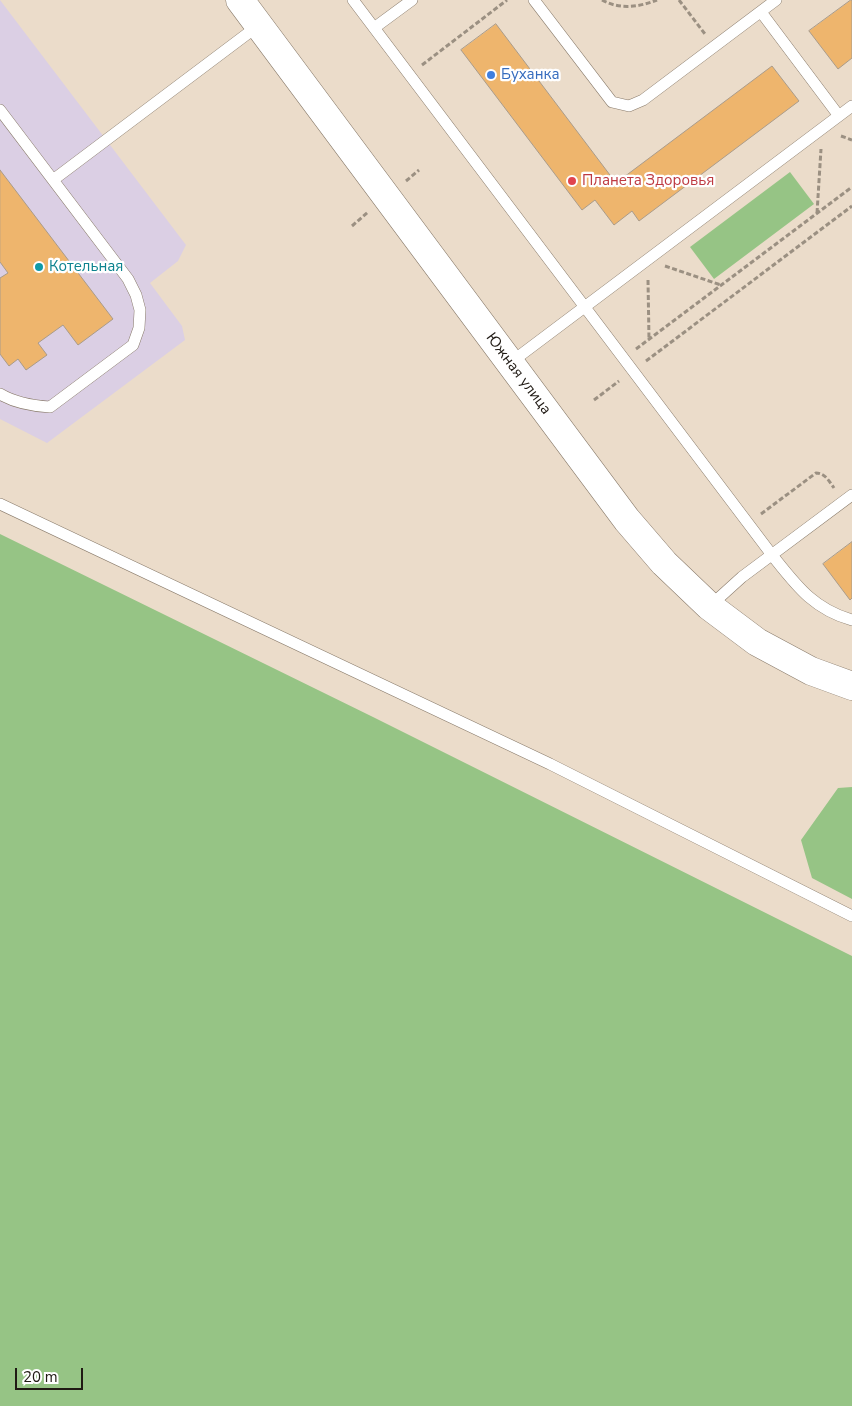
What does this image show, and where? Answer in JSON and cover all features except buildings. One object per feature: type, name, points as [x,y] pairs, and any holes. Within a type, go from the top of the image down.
[{"type":"street","name":"Южная улица","points":[[240,0],[626,520],[664,563],[709,606],[757,642],[811,671],[852,686]]},
{"type":"lane","points":[[353,0],[772,555],[801,591],[822,608],[852,620]]},
{"type":"lane","points":[[374,28],[412,0]]},
{"type":"lane","points":[[534,0],[612,102],[629,106],[643,100],[776,0]]},
{"type":"lane","points":[[761,12],[839,116]]},
{"type":"lane","points":[[53,180],[259,25]]},
{"type":"lane","points":[[510,363],[852,106]]},
{"type":"lane","points":[[0,110],[128,279],[136,295],[140,310],[139,328],[133,345],[50,407],[33,406],[0,394]]},
{"type":"lane","points":[[709,606],[742,577],[848,498]]},
{"type":"lane","points":[[0,504],[550,764],[852,916]]},
{"type":"path","points":[[409,74],[507,0]]},
{"type":"path","points":[[602,0],[625,6],[642,6],[657,0]]},
{"type":"path","points":[[679,0],[714,46]]},
{"type":"path","points":[[816,214],[823,128],[852,140]]},
{"type":"path","points":[[624,359],[852,187]]},
{"type":"path","points":[[594,400],[852,206]]},
{"type":"path","points":[[649,340],[647,260],[721,285]]},
{"type":"path","points":[[748,524],[816,473],[821,473],[825,476],[848,498]]},
{"type":"shaded area","points":[[0,0],[186,245],[178,261],[150,283],[182,326],[185,340],[47,443],[0,419]]},
{"type":"green space","points":[[790,172],[814,204],[714,279],[690,247]]},
{"type":"green space","points":[[0,534],[373,717],[852,956],[852,1406],[0,1406]]},
{"type":"green space","points":[[852,787],[852,899],[812,878],[801,840],[838,788]]},
{"type":"place","name":"Буханка","points":[[491,75]]},
{"type":"place","name":"Планета Здоровья","points":[[572,181]]},
{"type":"place","name":"Котельная","points":[[39,267]]}]
